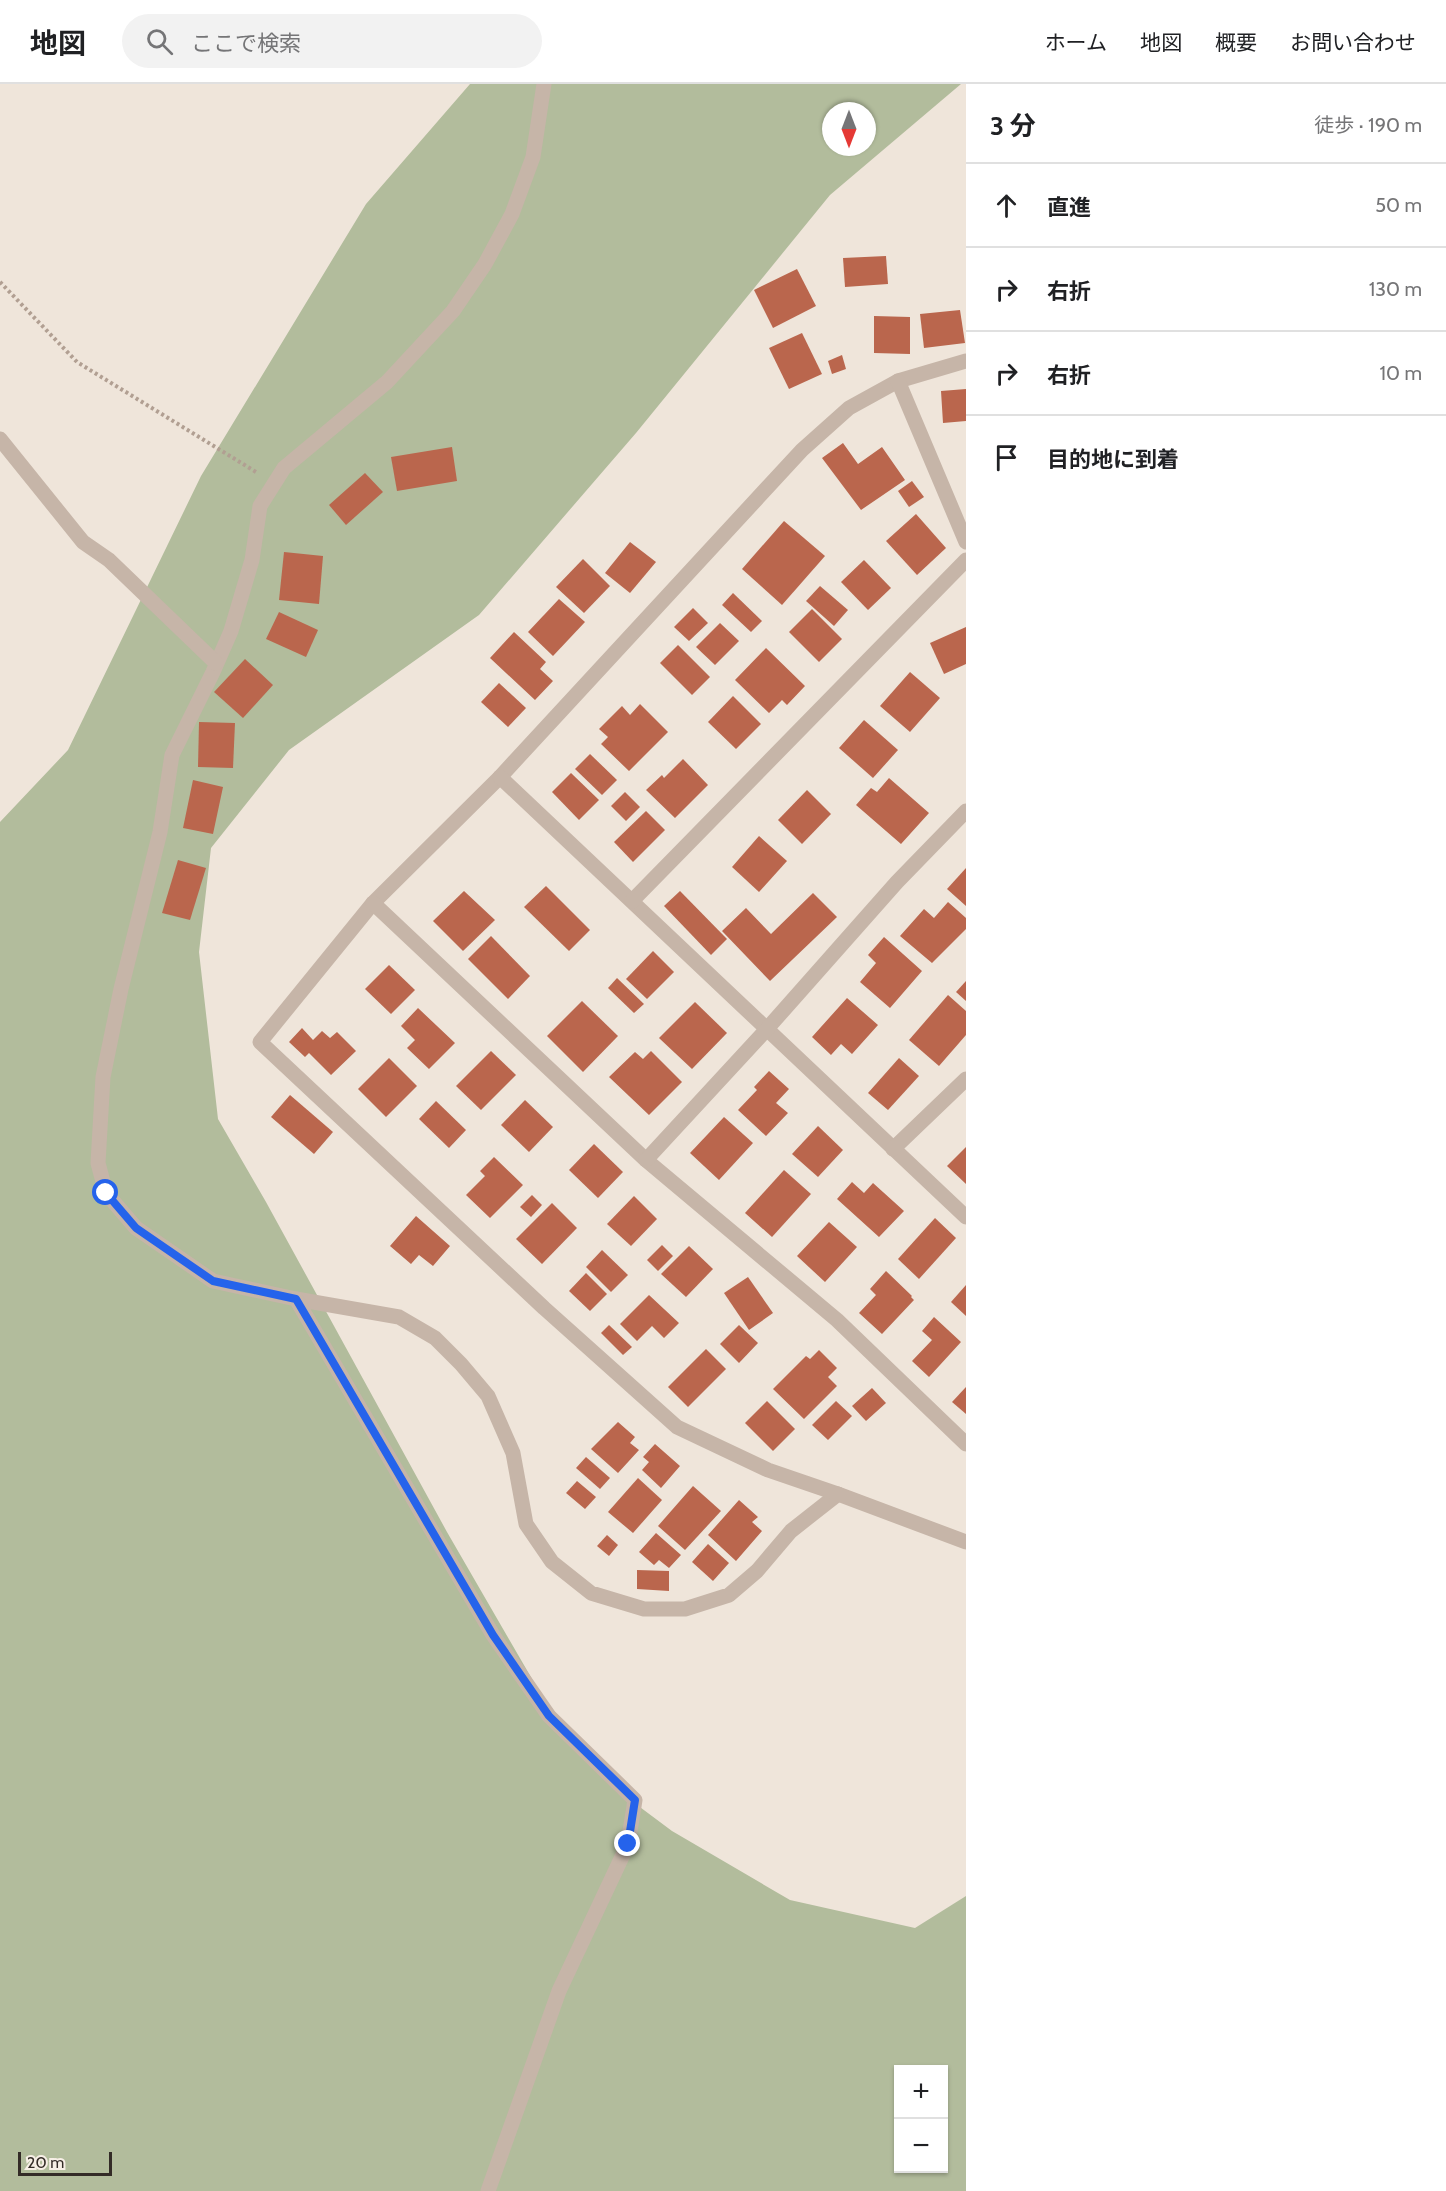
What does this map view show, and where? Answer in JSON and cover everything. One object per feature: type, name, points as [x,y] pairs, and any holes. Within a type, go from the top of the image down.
[{"type":"street","points":[[544,84],[532,158],[512,214],[485,264],[453,311],[387,382],[284,468],[260,506],[252,560],[231,631],[172,755],[160,832],[121,989],[103,1077],[98,1163],[106,1193],[136,1228],[213,1281],[296,1299],[399,1317],[435,1338],[488,1396],[513,1453],[526,1524],[552,1562],[591,1593],[644,1609],[685,1609],[729,1595],[757,1571],[791,1531],[838,1494]]},
{"type":"street","points":[[966,361],[898,381],[849,408],[802,450],[500,777],[372,903],[260,1042],[544,1308],[677,1427],[768,1470],[966,1542]]},
{"type":"street","points":[[898,381],[966,542]]},
{"type":"street","points":[[0,439],[83,542],[110,560],[216,663]]},
{"type":"street","points":[[632,901],[966,560]]},
{"type":"street","points":[[500,777],[966,1217]]},
{"type":"street","points":[[646,1160],[766,1030],[897,882],[966,811]]},
{"type":"street","points":[[372,903],[646,1160],[837,1320],[966,1444]]},
{"type":"street","points":[[893,1149],[966,1079]]},
{"type":"street","points":[[296,1299],[493,1635],[549,1716],[635,1800],[628,1844],[559,1991],[488,2191]]},
{"type":"path","points":[[0,282],[77,362],[275,483]]},
{"type":"green space","points":[[470,84],[961,84],[830,195],[636,433],[479,615],[289,750],[211,848],[199,952],[218,1119],[447,1532],[539,1691],[609,1784],[672,1831],[790,1900],[915,1928],[966,1896],[966,2191],[0,2191],[0,822],[68,750],[201,476],[366,204]]},
{"type":"building","points":[[886,256],[888,284],[845,287],[843,258]]},
{"type":"building","points":[[797,269],[816,306],[773,328],[754,290]]},
{"type":"building","points":[[960,310],[965,343],[924,348],[920,314]]},
{"type":"building","points":[[874,316],[910,317],[910,354],[874,353]]},
{"type":"building","points":[[802,333],[822,374],[789,389],[769,348]]},
{"type":"building","points":[[842,355],[846,369],[832,374],[828,361]]},
{"type":"building","points":[[966,389],[966,421],[943,423],[941,391]]},
{"type":"building","points":[[843,443],[858,464],[882,447],[905,480],[861,510],[822,458]]},
{"type":"building","points":[[452,447],[457,481],[397,491],[391,457]]},
{"type":"building","points":[[365,473],[383,492],[346,525],[329,505]]},
{"type":"building","points":[[912,481],[924,497],[909,507],[898,491]]},
{"type":"building","points":[[916,514],[946,548],[917,575],[886,541]]},
{"type":"building","points":[[784,521],[825,556],[782,605],[742,569]]},
{"type":"building","points":[[630,542],[656,562],[630,593],[605,573]]},
{"type":"building","points":[[284,552],[323,556],[319,604],[279,600]]},
{"type":"building","points":[[583,559],[610,586],[584,613],[556,587]]},
{"type":"building","points":[[864,560],[891,588],[868,610],[841,582]]},
{"type":"building","points":[[820,586],[848,610],[834,626],[806,601]]},
{"type":"building","points":[[733,593],[762,621],[751,632],[722,605]]},
{"type":"building","points":[[559,599],[585,622],[553,656],[528,632]]},
{"type":"building","points":[[693,608],[708,623],[689,641],[674,627]]},
{"type":"building","points":[[812,609],[842,639],[819,662],[789,632]]},
{"type":"building","points":[[279,612],[318,630],[306,657],[266,639]]},
{"type":"building","points":[[720,623],[739,641],[715,665],[696,647]]},
{"type":"building","points":[[966,627],[966,664],[944,674],[930,643]]},
{"type":"building","points":[[514,632],[546,662],[540,669],[553,681],[535,700],[490,658]]},
{"type":"building","points":[[678,645],[710,677],[692,695],[660,663]]},
{"type":"building","points":[[766,648],[805,686],[787,705],[782,700],[769,713],[735,680]]},
{"type":"building","points":[[245,659],[273,685],[243,718],[214,692]]},
{"type":"building","points":[[910,672],[940,698],[910,732],[880,706]]},
{"type":"building","points":[[499,683],[526,708],[508,727],[481,702]]},
{"type":"building","points":[[733,696],[761,724],[736,749],[708,722]]},
{"type":"building","points":[[640,704],[668,732],[629,771],[601,744],[608,737],[599,729],[622,706],[630,715]]},
{"type":"building","points":[[864,720],[898,750],[873,778],[839,748]]},
{"type":"building","points":[[199,722],[235,723],[233,768],[198,767]]},
{"type":"building","points":[[590,754],[617,780],[602,795],[575,769]]},
{"type":"building","points":[[683,759],[708,785],[675,818],[646,790],[662,775],[664,778]]},
{"type":"building","points":[[571,773],[599,800],[579,820],[552,792]]},
{"type":"building","points":[[889,778],[929,813],[901,844],[856,805],[871,788],[877,792]]},
{"type":"building","points":[[193,780],[223,787],[213,834],[183,828]]},
{"type":"building","points":[[807,790],[831,814],[802,844],[778,820]]},
{"type":"building","points":[[625,792],[640,807],[626,821],[611,806]]},
{"type":"building","points":[[646,811],[665,830],[633,862],[614,842]]},
{"type":"building","points":[[759,836],[787,861],[759,892],[732,867]]},
{"type":"building","points":[[178,860],[206,868],[190,920],[162,913]]},
{"type":"building","points":[[966,868],[966,906],[947,889]]},
{"type":"building","points":[[546,886],[590,930],[569,951],[524,907]]},
{"type":"building","points":[[464,891],[495,920],[463,951],[433,921]]},
{"type":"building","points":[[680,891],[727,939],[711,955],[664,906]]},
{"type":"building","points":[[813,893],[837,917],[770,981],[722,931],[746,908],[771,934]]},
{"type":"building","points":[[948,902],[966,918],[966,929],[932,963],[900,936],[924,909],[934,918]]},
{"type":"building","points":[[491,936],[530,976],[508,999],[468,959]]},
{"type":"building","points":[[884,937],[922,971],[890,1008],[860,982],[876,963],[868,955]]},
{"type":"building","points":[[653,951],[674,972],[647,999],[626,979]]},
{"type":"building","points":[[389,965],[415,990],[391,1014],[365,989]]},
{"type":"building","points":[[617,978],[644,1004],[634,1013],[608,988]]},
{"type":"building","points":[[966,981],[966,1001],[956,992]]},
{"type":"building","points":[[948,995],[966,1011],[966,1035],[939,1066],[909,1040]]},
{"type":"building","points":[[847,998],[878,1025],[852,1054],[841,1044],[831,1055],[812,1037]]},
{"type":"building","points":[[582,1001],[618,1036],[583,1072],[547,1036]]},
{"type":"building","points":[[695,1002],[727,1033],[692,1069],[659,1038]]},
{"type":"building","points":[[418,1008],[455,1043],[429,1069],[407,1048],[415,1040],[401,1026]]},
{"type":"building","points":[[302,1028],[313,1040],[322,1031],[330,1038],[337,1032],[356,1051],[331,1075],[309,1053],[305,1057],[289,1042]]},
{"type":"building","points":[[491,1051],[516,1075],[481,1110],[456,1086]]},
{"type":"building","points":[[651,1051],[682,1082],[649,1115],[609,1077],[635,1052],[643,1059]]},
{"type":"building","points":[[389,1058],[417,1086],[386,1117],[358,1089]]},
{"type":"building","points":[[899,1058],[919,1076],[888,1110],[868,1093]]},
{"type":"building","points":[[769,1071],[789,1089],[776,1103],[788,1113],[766,1136],[738,1110],[757,1090],[754,1087]]},
{"type":"building","points":[[290,1095],[333,1132],[314,1154],[271,1117]]},
{"type":"building","points":[[525,1100],[553,1127],[529,1152],[501,1125]]},
{"type":"building","points":[[436,1101],[466,1130],[449,1148],[419,1119]]},
{"type":"building","points":[[724,1117],[753,1143],[719,1180],[690,1153]]},
{"type":"building","points":[[818,1126],[843,1150],[818,1177],[792,1154]]},
{"type":"building","points":[[594,1144],[623,1172],[598,1198],[569,1170]]},
{"type":"building","points":[[966,1147],[966,1184],[947,1166]]},
{"type":"building","points":[[494,1157],[523,1185],[490,1218],[466,1195],[485,1176],[480,1171]]},
{"type":"building","points":[[784,1170],[811,1194],[772,1237],[745,1213]]},
{"type":"building","points":[[852,1182],[864,1193],[873,1183],[904,1211],[879,1237],[837,1199]]},
{"type":"building","points":[[532,1195],[542,1205],[531,1217],[520,1207]]},
{"type":"building","points":[[634,1196],[657,1219],[631,1246],[607,1224]]},
{"type":"building","points":[[552,1203],[577,1228],[542,1264],[516,1239]]},
{"type":"building","points":[[416,1216],[450,1246],[433,1266],[419,1255],[411,1264],[390,1246]]},
{"type":"building","points":[[935,1218],[956,1238],[919,1279],[898,1259]]},
{"type":"building","points":[[829,1222],[857,1247],[825,1282],[797,1256]]},
{"type":"building","points":[[662,1245],[673,1256],[658,1271],[647,1260]]},
{"type":"building","points":[[689,1246],[713,1269],[686,1297],[661,1274]]},
{"type":"building","points":[[602,1250],[628,1275],[611,1292],[586,1267]]},
{"type":"building","points":[[886,1271],[914,1300],[882,1334],[859,1313],[876,1295],[870,1289]]},
{"type":"building","points":[[586,1273],[607,1294],[590,1311],[569,1291]]},
{"type":"building","points":[[748,1277],[773,1313],[749,1330],[724,1293]]},
{"type":"building","points":[[966,1285],[966,1316],[951,1302]]},
{"type":"building","points":[[649,1295],[679,1323],[664,1338],[652,1326],[637,1341],[620,1324]]},
{"type":"building","points":[[934,1317],[961,1342],[929,1377],[912,1361],[932,1340],[922,1331]]},
{"type":"building","points":[[609,1325],[632,1347],[623,1355],[601,1333]]},
{"type":"building","points":[[739,1325],[758,1343],[739,1363],[720,1344]]},
{"type":"building","points":[[706,1349],[726,1369],[688,1407],[668,1387]]},
{"type":"building","points":[[819,1350],[837,1368],[828,1377],[837,1386],[804,1419],[773,1389],[806,1356],[810,1359]]},
{"type":"building","points":[[966,1387],[966,1414],[952,1402]]},
{"type":"building","points":[[872,1388],[886,1403],[866,1421],[852,1406]]},
{"type":"building","points":[[767,1401],[795,1429],[773,1451],[745,1423]]},
{"type":"building","points":[[836,1401],[852,1416],[828,1440],[812,1425]]},
{"type":"building","points":[[618,1422],[635,1437],[630,1443],[639,1450],[618,1473],[591,1449]]},
{"type":"building","points":[[655,1444],[680,1466],[661,1488],[642,1470],[649,1462],[643,1457]]},
{"type":"building","points":[[586,1457],[610,1478],[600,1489],[576,1468]]},
{"type":"building","points":[[638,1478],[662,1500],[633,1533],[608,1512]]},
{"type":"building","points":[[577,1481],[596,1497],[585,1509],[566,1493]]},
{"type":"building","points":[[693,1486],[721,1511],[685,1550],[658,1526]]},
{"type":"building","points":[[739,1500],[758,1517],[752,1522],[762,1531],[736,1561],[708,1535]]},
{"type":"building","points":[[656,1533],[681,1555],[669,1568],[659,1560],[654,1565],[639,1552]]},
{"type":"building","points":[[607,1535],[618,1545],[609,1556],[597,1546]]},
{"type":"building","points":[[708,1544],[729,1563],[713,1581],[692,1562]]},
{"type":"building","points":[[637,1570],[669,1571],[669,1591],[637,1589]]},
{"type":"route","points":[[106,1193],[136,1228],[213,1281],[296,1299],[493,1635],[549,1716],[635,1800],[628,1844]]}]
